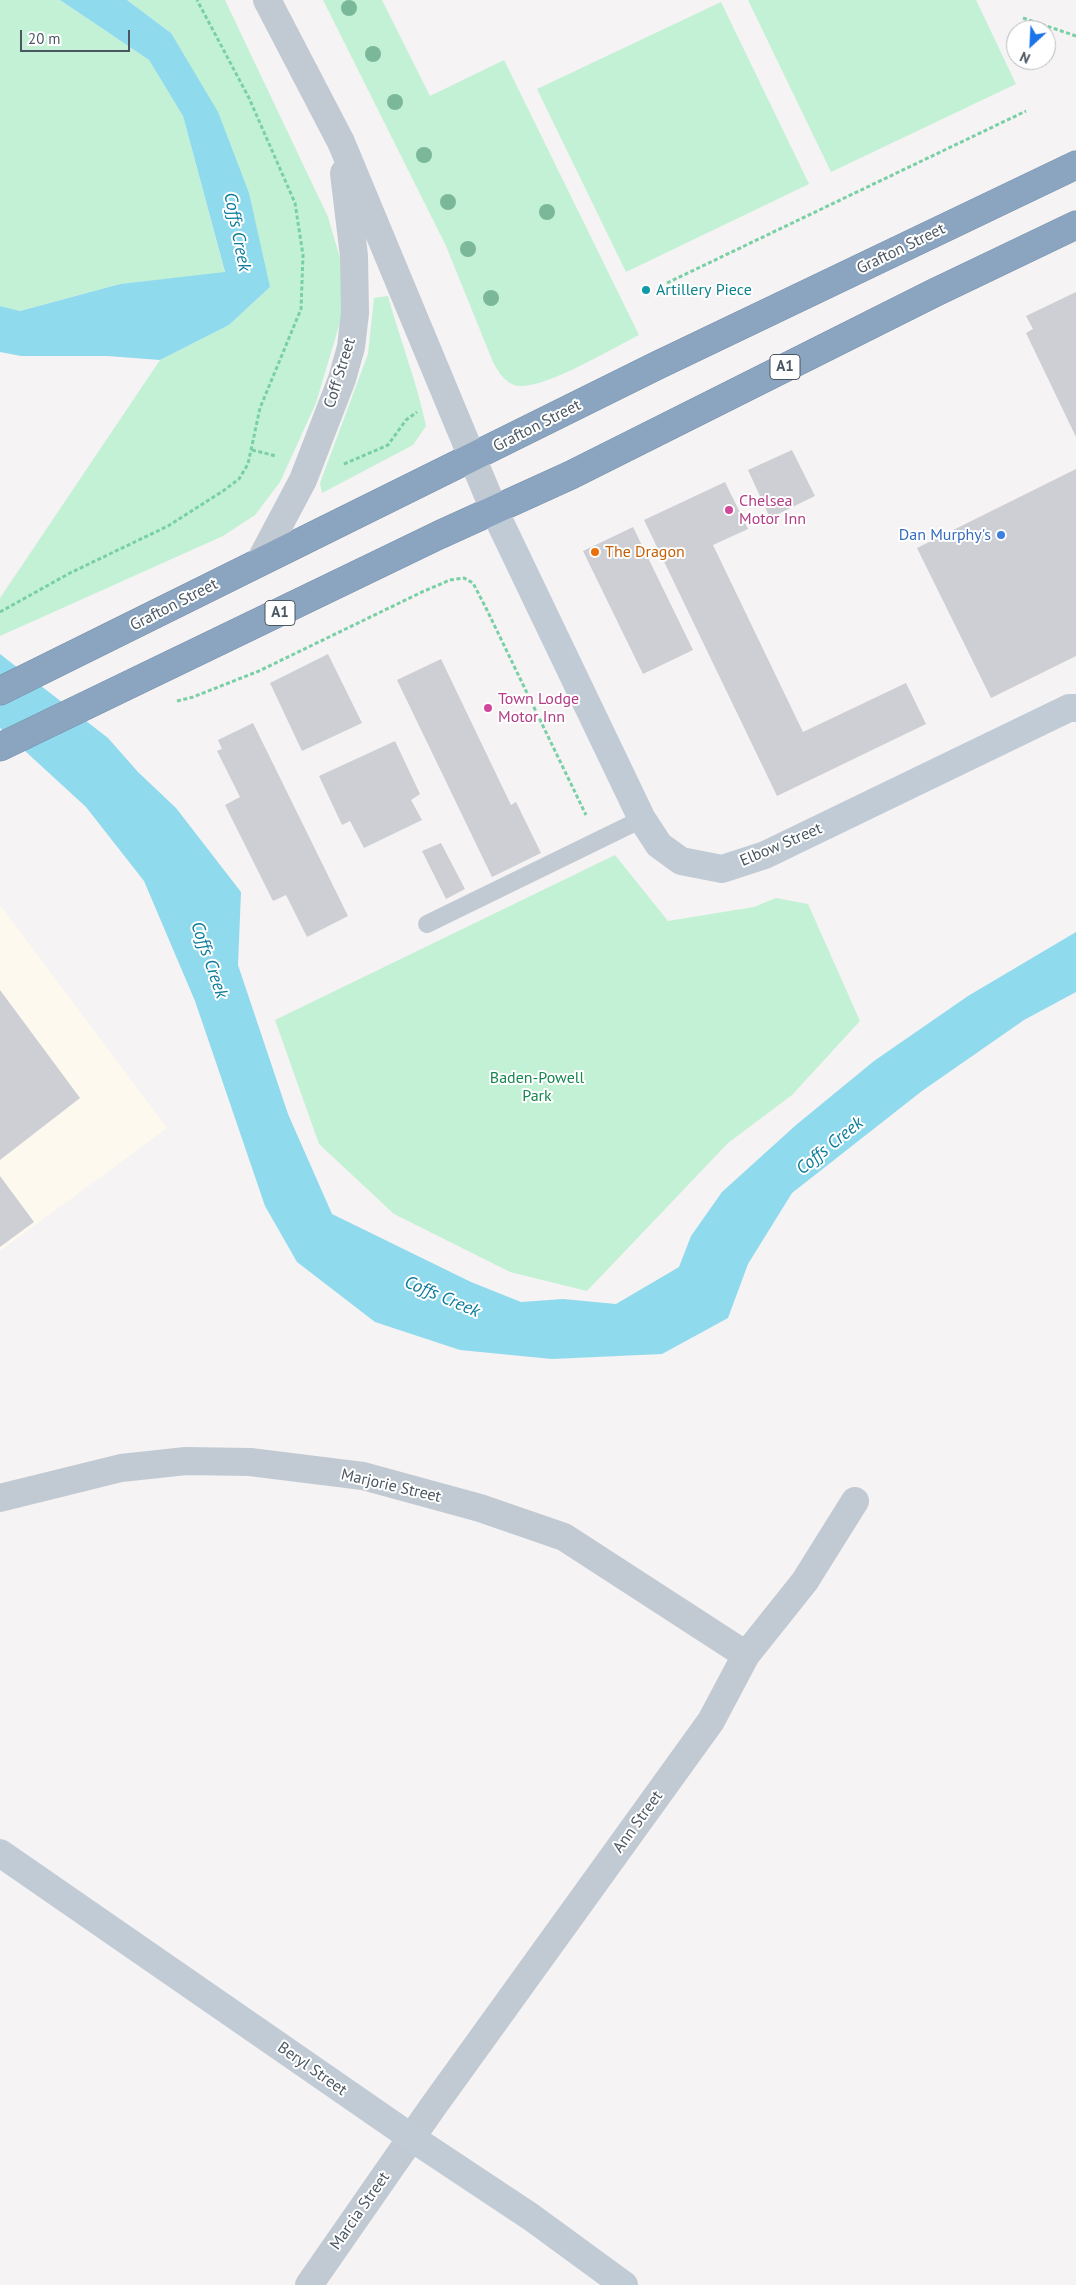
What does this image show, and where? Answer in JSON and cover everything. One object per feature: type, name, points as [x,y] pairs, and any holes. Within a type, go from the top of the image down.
[{"type":"highway","name":"Grafton Street","points":[[0,691],[260,561],[474,458],[656,366],[1076,165]]},
{"type":"highway","name":"A1","points":[[0,747],[494,510],[580,471],[934,293],[1076,225]]},
{"type":"street","name":"Coff Street","points":[[267,0],[341,142],[494,510]]},
{"type":"street","name":"Coff Street","points":[[260,561],[303,480],[342,379],[351,348],[355,313],[354,256],[341,142]]},
{"type":"street","name":"Elbow Street","points":[[494,510],[642,819],[659,845],[681,861],[722,868],[782,847],[1069,708],[1076,708]]},
{"type":"street","name":"Marjorie Street","points":[[0,1498],[121,1468],[186,1461],[250,1462],[363,1476],[480,1508],[564,1537],[746,1655]]},
{"type":"street","name":"Ann Street","points":[[412,2138],[711,1721],[746,1655],[806,1581],[855,1501]]},
{"type":"street","name":"Beryl Street","points":[[0,1853],[412,2138],[531,2217],[624,2285]]},
{"type":"street","name":"Marcia Street","points":[[309,2285],[412,2138]]},
{"type":"lane","points":[[427,924],[642,819]]},
{"type":"path","points":[[0,612],[70,573],[168,526],[223,491],[239,478],[248,464],[260,408],[301,309],[302,255],[296,203],[249,98],[197,0]]},
{"type":"path","points":[[1023,18],[1076,36]]},
{"type":"path","points":[[667,283],[1026,111]]},
{"type":"path","points":[[174,701],[193,697],[259,671],[432,588],[450,580],[464,578],[473,583],[486,608],[598,840]]},
{"type":"shaded area","points":[[0,907],[167,1128],[0,1251]]},
{"type":"green space","points":[[0,0],[60,0],[149,60],[183,116],[225,273],[120,284],[20,311],[0,306]]},
{"type":"green space","points":[[127,0],[225,0],[328,217],[342,265],[341,319],[316,403],[280,482],[255,515],[223,536],[0,636],[0,598],[160,360],[229,325],[270,287],[171,33]]},
{"type":"green space","points":[[323,0],[382,0],[430,96],[504,60],[639,335],[580,366],[533,385],[516,385],[504,378],[493,362],[446,246]]},
{"type":"green space","points":[[748,0],[976,0],[1006,63],[1006,70],[1009,70],[1016,84],[831,172]]},
{"type":"green space","points":[[721,2],[809,184],[626,272],[537,89]]},
{"type":"green space","points":[[388,296],[418,393],[426,426],[413,445],[322,493],[320,483],[368,354],[374,298]]},
{"type":"green space","name":"Baden-Powell Park","points":[[615,855],[668,921],[754,907],[776,898],[808,904],[860,1021],[792,1095],[728,1143],[587,1291],[510,1272],[394,1214],[319,1144],[275,1020]]},
{"type":"water","name":"Coffs Creek","points":[[60,0],[127,0],[171,33],[218,112],[249,193],[270,287],[229,325],[160,360],[107,356],[21,356],[0,352],[0,306],[20,311],[120,284],[225,272],[183,116],[149,60]]},
{"type":"water","name":"Coffs Creek","points":[[0,654],[108,738],[138,772],[176,808],[241,892],[238,965],[288,1114],[332,1214],[471,1282],[521,1302],[563,1299],[616,1304],[679,1267],[691,1236],[722,1192],[796,1125],[874,1061],[968,996],[1076,932],[1076,992],[1024,1020],[922,1091],[792,1193],[748,1264],[728,1318],[662,1354],[552,1359],[460,1350],[375,1322],[297,1262],[265,1206],[195,1001],[144,881],[86,807],[0,728]]},
{"type":"building","points":[[1076,292],[1076,437],[1026,333],[1033,329],[1026,316]]},
{"type":"building","points":[[792,450],[815,496],[770,518],[748,470]]},
{"type":"building","points":[[1076,469],[1076,656],[991,698],[917,548]]},
{"type":"building","points":[[725,482],[748,529],[713,545],[803,732],[906,683],[926,724],[777,796],[644,520]]},
{"type":"building","points":[[633,527],[693,650],[643,674],[583,551]]},
{"type":"building","points":[[328,654],[362,723],[302,751],[270,683]]},
{"type":"building","points":[[441,659],[511,805],[516,802],[541,853],[492,877],[397,680]]},
{"type":"building","points":[[253,723],[348,916],[307,937],[286,895],[273,901],[225,805],[240,797],[217,751],[222,749],[218,740]]},
{"type":"building","points":[[395,741],[420,794],[411,800],[422,820],[364,848],[350,821],[342,825],[319,776]]},
{"type":"building","points":[[441,843],[465,889],[446,899],[422,851]]},
{"type":"building","points":[[0,990],[80,1098],[0,1160]]},
{"type":"building","points":[[0,1176],[34,1222],[0,1247]]},
{"type":"place","name":"Artillery Piece","points":[[646,290]]},
{"type":"place","name":"Chelsea Motor Inn","points":[[729,510]]},
{"type":"place","name":"Dan Murphy's","points":[[1001,535]]},
{"type":"place","name":"The Dragon","points":[[595,552]]},
{"type":"place","name":"Town Lodge Motor Inn","points":[[488,708]]}]
